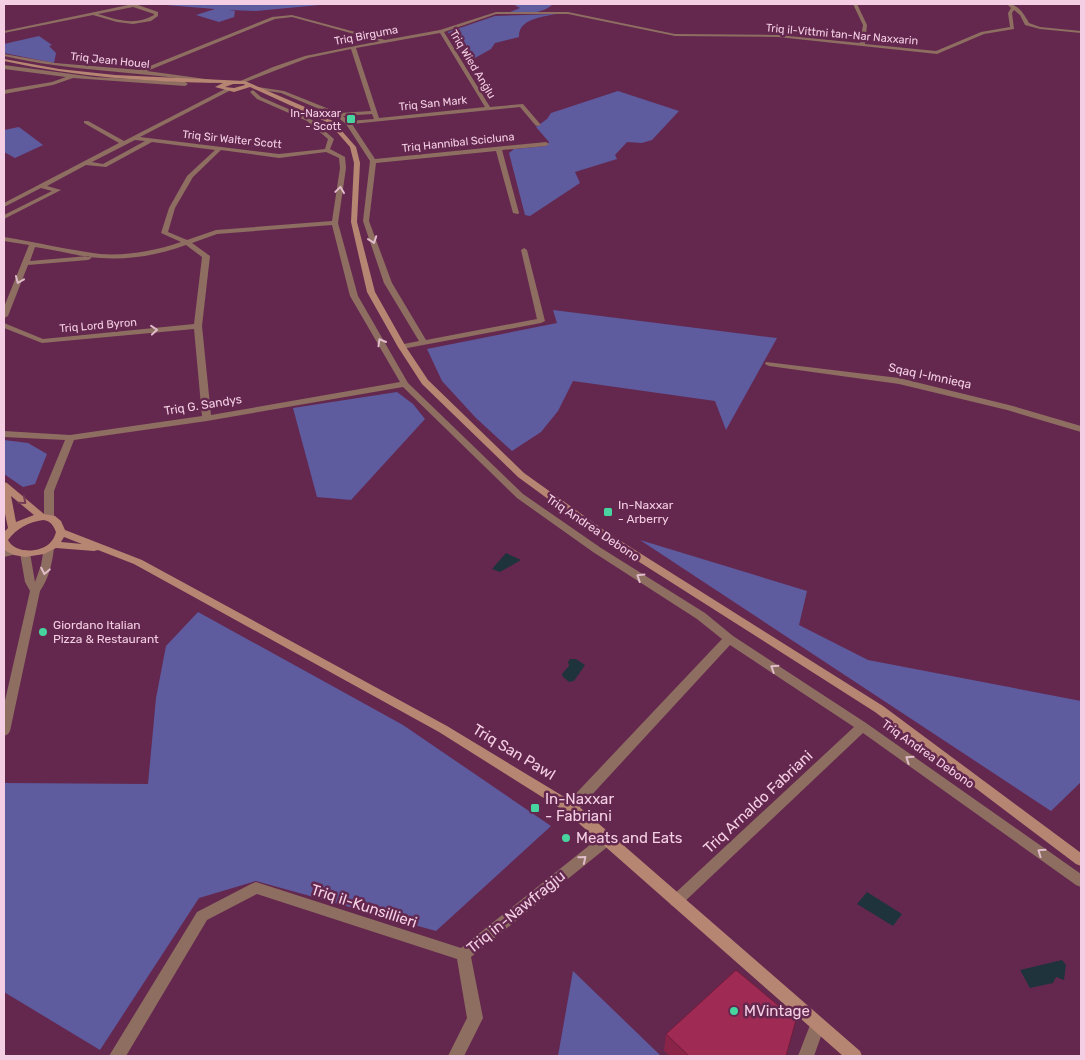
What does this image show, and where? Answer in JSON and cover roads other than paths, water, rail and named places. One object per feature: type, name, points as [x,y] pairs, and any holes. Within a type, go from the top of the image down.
[{"type":"main road","name":"Triq Jean Houel","points":[[4,60],[80,72],[185,81],[242,82]]},
{"type":"main road","name":"Triq Jean Houel","points":[[185,81],[237,90]]},
{"type":"main road","points":[[224,89],[225,84],[233,82]]},
{"type":"main road","name":"Triq Andrea Debono","points":[[242,82],[256,90],[331,122],[353,147],[357,163],[354,222],[371,292],[402,347],[425,382],[521,475],[604,535],[879,709],[1081,860]]},
{"type":"main road","points":[[237,90],[248,86]]},
{"type":"main road","name":"Triq Andrea Debono","points":[[237,90],[256,90]]},
{"type":"main road","name":"Triq San Pawl","points":[[4,485],[46,517],[58,523],[61,532],[138,562],[443,729],[571,808],[816,1025],[854,1056]]},
{"type":"main road","name":"Triq San Pawl","points":[[4,485],[8,553],[25,553],[51,547],[107,550]]},
{"type":"main road","points":[[6,536],[27,520],[46,517]]},
{"type":"main road","points":[[51,547],[61,532]]},
{"type":"main road","name":"Triq Andrea Debono","points":[[1015,810],[1081,851]]},
{"type":"street","points":[[4,32],[136,4],[156,13],[156,16],[150,20],[136,23],[119,22],[92,14]]},
{"type":"street","points":[[854,4],[865,25],[862,45]]},
{"type":"street","points":[[1011,5],[1022,14],[1027,24],[1081,32]]},
{"type":"street","name":"Triq il-Vittmi tan-Nar Naxxarin","points":[[496,13],[568,13],[634,25],[675,35],[778,36],[937,53],[983,33],[1012,28],[1011,5]]},
{"type":"street","name":"Triq Birguma","points":[[242,82],[307,57],[442,31],[496,13]]},
{"type":"street","points":[[138,73],[274,18],[292,16],[386,41]]},
{"type":"street","name":"Triq Wied Anġlu","points":[[442,31],[488,108]]},
{"type":"street","points":[[353,47],[377,119]]},
{"type":"street","name":"Triq Jean Houel","points":[[4,55],[31,61],[196,78],[214,82]]},
{"type":"street","name":"Triq Jean Houel","points":[[4,66],[74,76],[154,83],[199,84]]},
{"type":"street","points":[[4,92],[53,83],[74,76]]},
{"type":"street","points":[[4,205],[135,138],[224,89]]},
{"type":"street","name":"Triq Andrea Debono","points":[[373,161],[348,123],[338,115],[282,92],[256,90],[259,98],[309,120],[331,139],[327,150],[342,157],[335,222],[354,296],[405,384],[520,496],[597,550],[701,616],[728,639],[862,726],[1081,881]]},
{"type":"street","name":"Triq San Mark","points":[[348,123],[521,104],[538,124]]},
{"type":"street","points":[[338,115],[374,112]]},
{"type":"street","points":[[86,122],[123,144]]},
{"type":"street","name":"Triq Sir Walter Scott","points":[[135,138],[279,156],[327,150]]},
{"type":"street","points":[[85,163],[104,166],[151,140]]},
{"type":"street","name":"Triq Hannibal Scicluna","points":[[373,161],[546,144]]},
{"type":"street","points":[[498,148],[516,213]]},
{"type":"street","points":[[207,418],[198,326],[206,256],[188,243],[164,233],[172,208],[190,176],[219,149]]},
{"type":"street","points":[[373,161],[366,221],[388,283],[424,343]]},
{"type":"street","points":[[4,218],[58,190],[40,186]]},
{"type":"street","points":[[26,263],[148,254],[188,243],[216,232],[335,222]]},
{"type":"street","points":[[4,239],[102,256]]},
{"type":"street","points":[[4,316],[33,244]]},
{"type":"street","points":[[402,347],[541,321],[524,250]]},
{"type":"street","name":"Triq Lord Byron","points":[[4,325],[42,341],[198,326]]},
{"type":"street","points":[[4,330],[13,329]]},
{"type":"street","name":"Sqaq l-Imnieqa","points":[[769,364],[908,383],[1010,408],[1081,429]]},
{"type":"street","name":"Triq G. Sandys","points":[[4,434],[70,438],[207,418],[405,384]]},
{"type":"street","points":[[46,517],[49,490],[70,438]]},
{"type":"street","points":[[4,731],[36,591],[44,579],[51,547]]},
{"type":"street","points":[[25,553],[30,582],[36,591]]},
{"type":"street","points":[[571,808],[728,639]]},
{"type":"street","name":"Triq Arnaldo Fabriani","points":[[676,901],[862,726]]},
{"type":"street","name":"Triq in-Nawfraġju","points":[[456,1056],[474,1018],[463,955],[606,840]]},
{"type":"street","name":"Triq il-Kunsillieri","points":[[117,1056],[202,916],[256,888],[463,955]]},
{"type":"street","points":[[806,1056],[816,1025]]},
{"type":"water","points":[[506,553],[521,560],[500,572],[492,569]]},
{"type":"water","points":[[570,659],[576,659],[585,665],[574,681],[569,682],[562,674],[569,666],[568,662]]},
{"type":"water","points":[[867,892],[902,914],[893,926],[857,904]]},
{"type":"water","points":[[1062,960],[1066,965],[1064,980],[1056,977],[1053,983],[1030,988],[1020,970]]},
{"type":"place","name":"In-Naxxar - Scott","points":[[351,119]]},
{"type":"place","name":"In-Naxxar - Arberry","points":[[608,512]]},
{"type":"place","name":"Giordano Italian Pizza & Restaurant","points":[[43,632]]},
{"type":"place","name":"In-Naxxar - Fabriani","points":[[535,808]]},
{"type":"place","name":"Meats and Eats","points":[[566,838]]},
{"type":"place","name":"MVintage","points":[[734,1011]]}]
